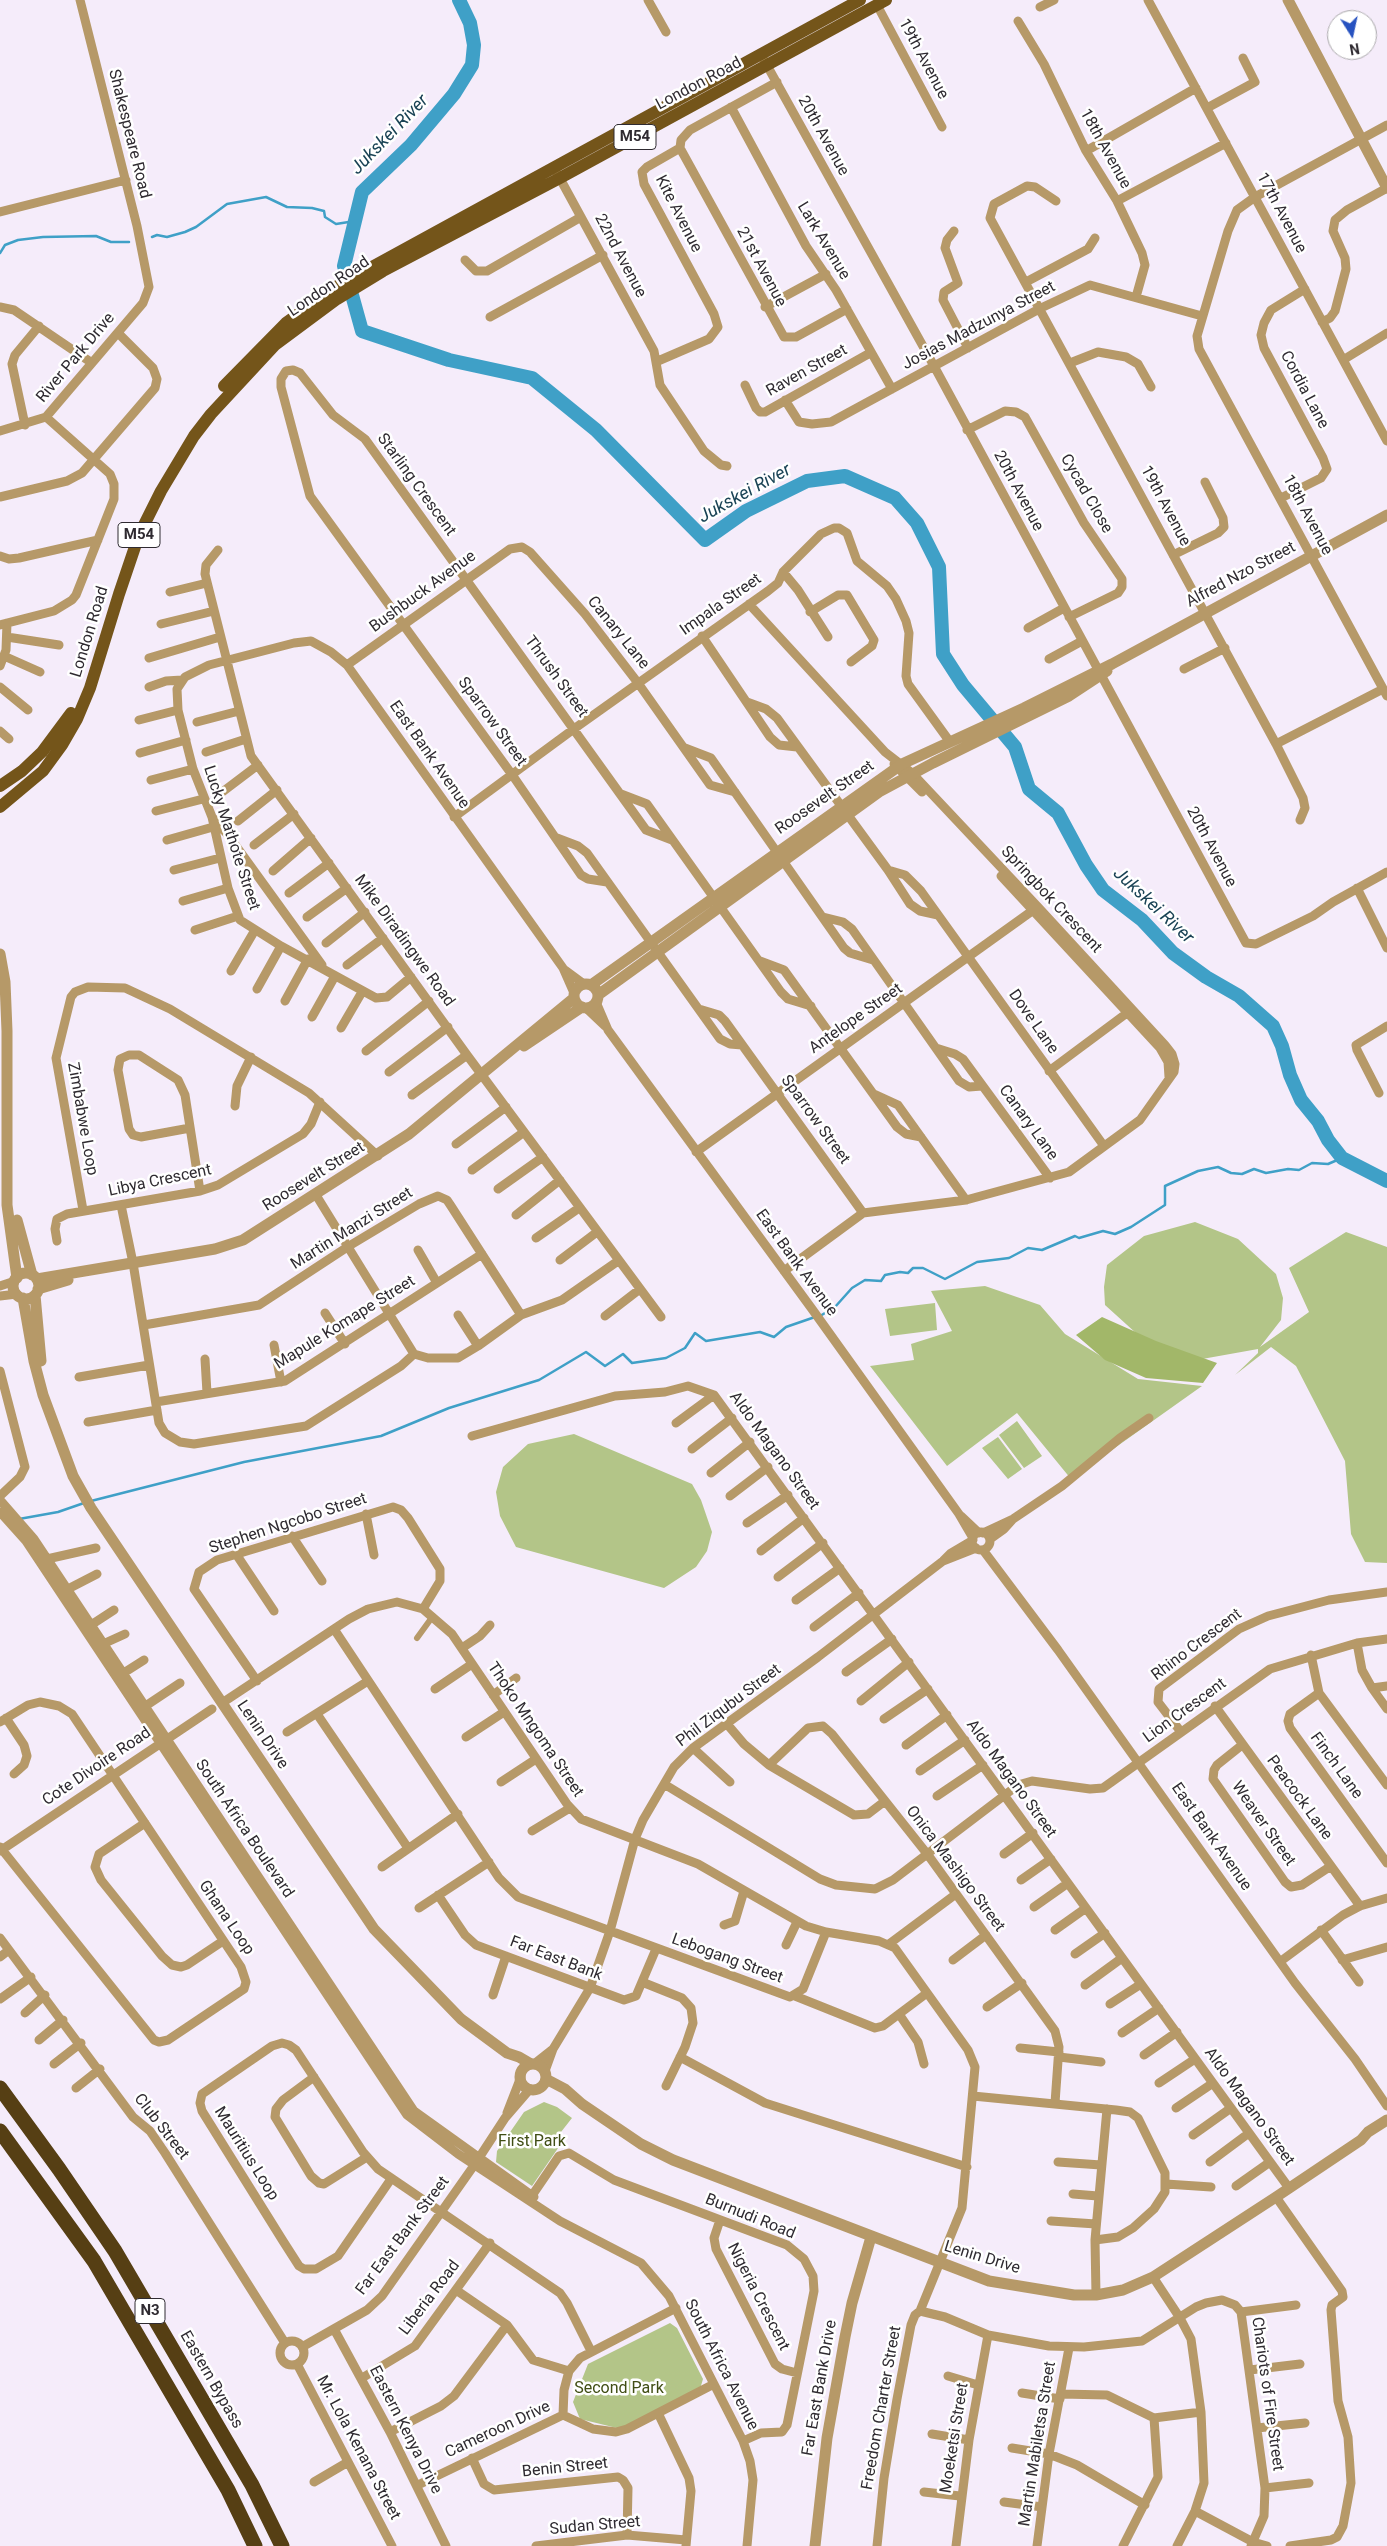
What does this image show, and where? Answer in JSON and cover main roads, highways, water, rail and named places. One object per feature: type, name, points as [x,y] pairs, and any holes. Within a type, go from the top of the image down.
[{"type":"highway","name":"Eastern Bypass","points":[[0,2088],[59,2169],[115,2251],[252,2485],[282,2546]]},
{"type":"highway","name":"N3","points":[[0,2131],[94,2261],[228,2490],[255,2546]]},
{"type":"main road","name":"London Road","points":[[0,807],[43,771],[62,745],[77,719],[90,688],[119,594],[140,535],[161,491],[194,436],[258,361],[295,329],[382,266],[553,167],[860,0]]},
{"type":"main road","name":"London Road","points":[[0,786],[42,752],[64,724],[78,701],[87,679],[122,561],[154,489],[177,449],[223,386],[286,323],[338,286],[560,178],[882,2]]},
{"type":"waterway","name":"Jukskei River","points":[[459,0],[470,23],[474,45],[472,65],[454,94],[411,145],[362,192],[344,266],[362,331],[449,360],[532,378],[596,430],[705,540],[746,511],[807,481],[845,476],[895,498],[917,523],[939,567],[943,654],[963,685],[1015,747],[1029,789],[1058,813],[1086,865],[1103,890],[1142,920],[1173,953],[1206,977],[1239,996],[1273,1026],[1301,1100],[1318,1121],[1328,1140],[1342,1158],[1387,1181]]},
{"type":"waterway","points":[[152,237],[157,235],[167,237],[185,232],[196,227],[227,204],[266,197],[287,207],[312,208],[324,211],[325,217],[336,224],[355,221]]},
{"type":"waterway","points":[[0,253],[5,245],[18,240],[43,237],[96,236],[111,242],[129,242]]},
{"type":"waterway","points":[[820,1316],[835,1307],[852,1288],[865,1280],[881,1281],[885,1275],[900,1272],[908,1273],[913,1268],[923,1268],[945,1279],[977,1262],[1009,1258],[1028,1248],[1042,1250],[1075,1236],[1079,1238],[1103,1231],[1115,1234],[1131,1227],[1165,1205],[1165,1186],[1198,1171],[1218,1167],[1231,1173],[1242,1174],[1254,1169],[1266,1173],[1288,1169],[1299,1170],[1312,1163],[1328,1164],[1342,1158]]},
{"type":"waterway","points":[[91,1501],[244,1462],[381,1436],[449,1408],[539,1380],[586,1352],[605,1366],[623,1354],[632,1363],[666,1358],[685,1348],[695,1333],[706,1341],[760,1332],[774,1337],[786,1327],[815,1317]]},
{"type":"waterway","points":[[19,1519],[58,1512],[84,1503]]},
{"type":"park label","name":"First Park","points":[[532,2142]]},
{"type":"park label","name":"Second Park","points":[[619,2389]]}]
